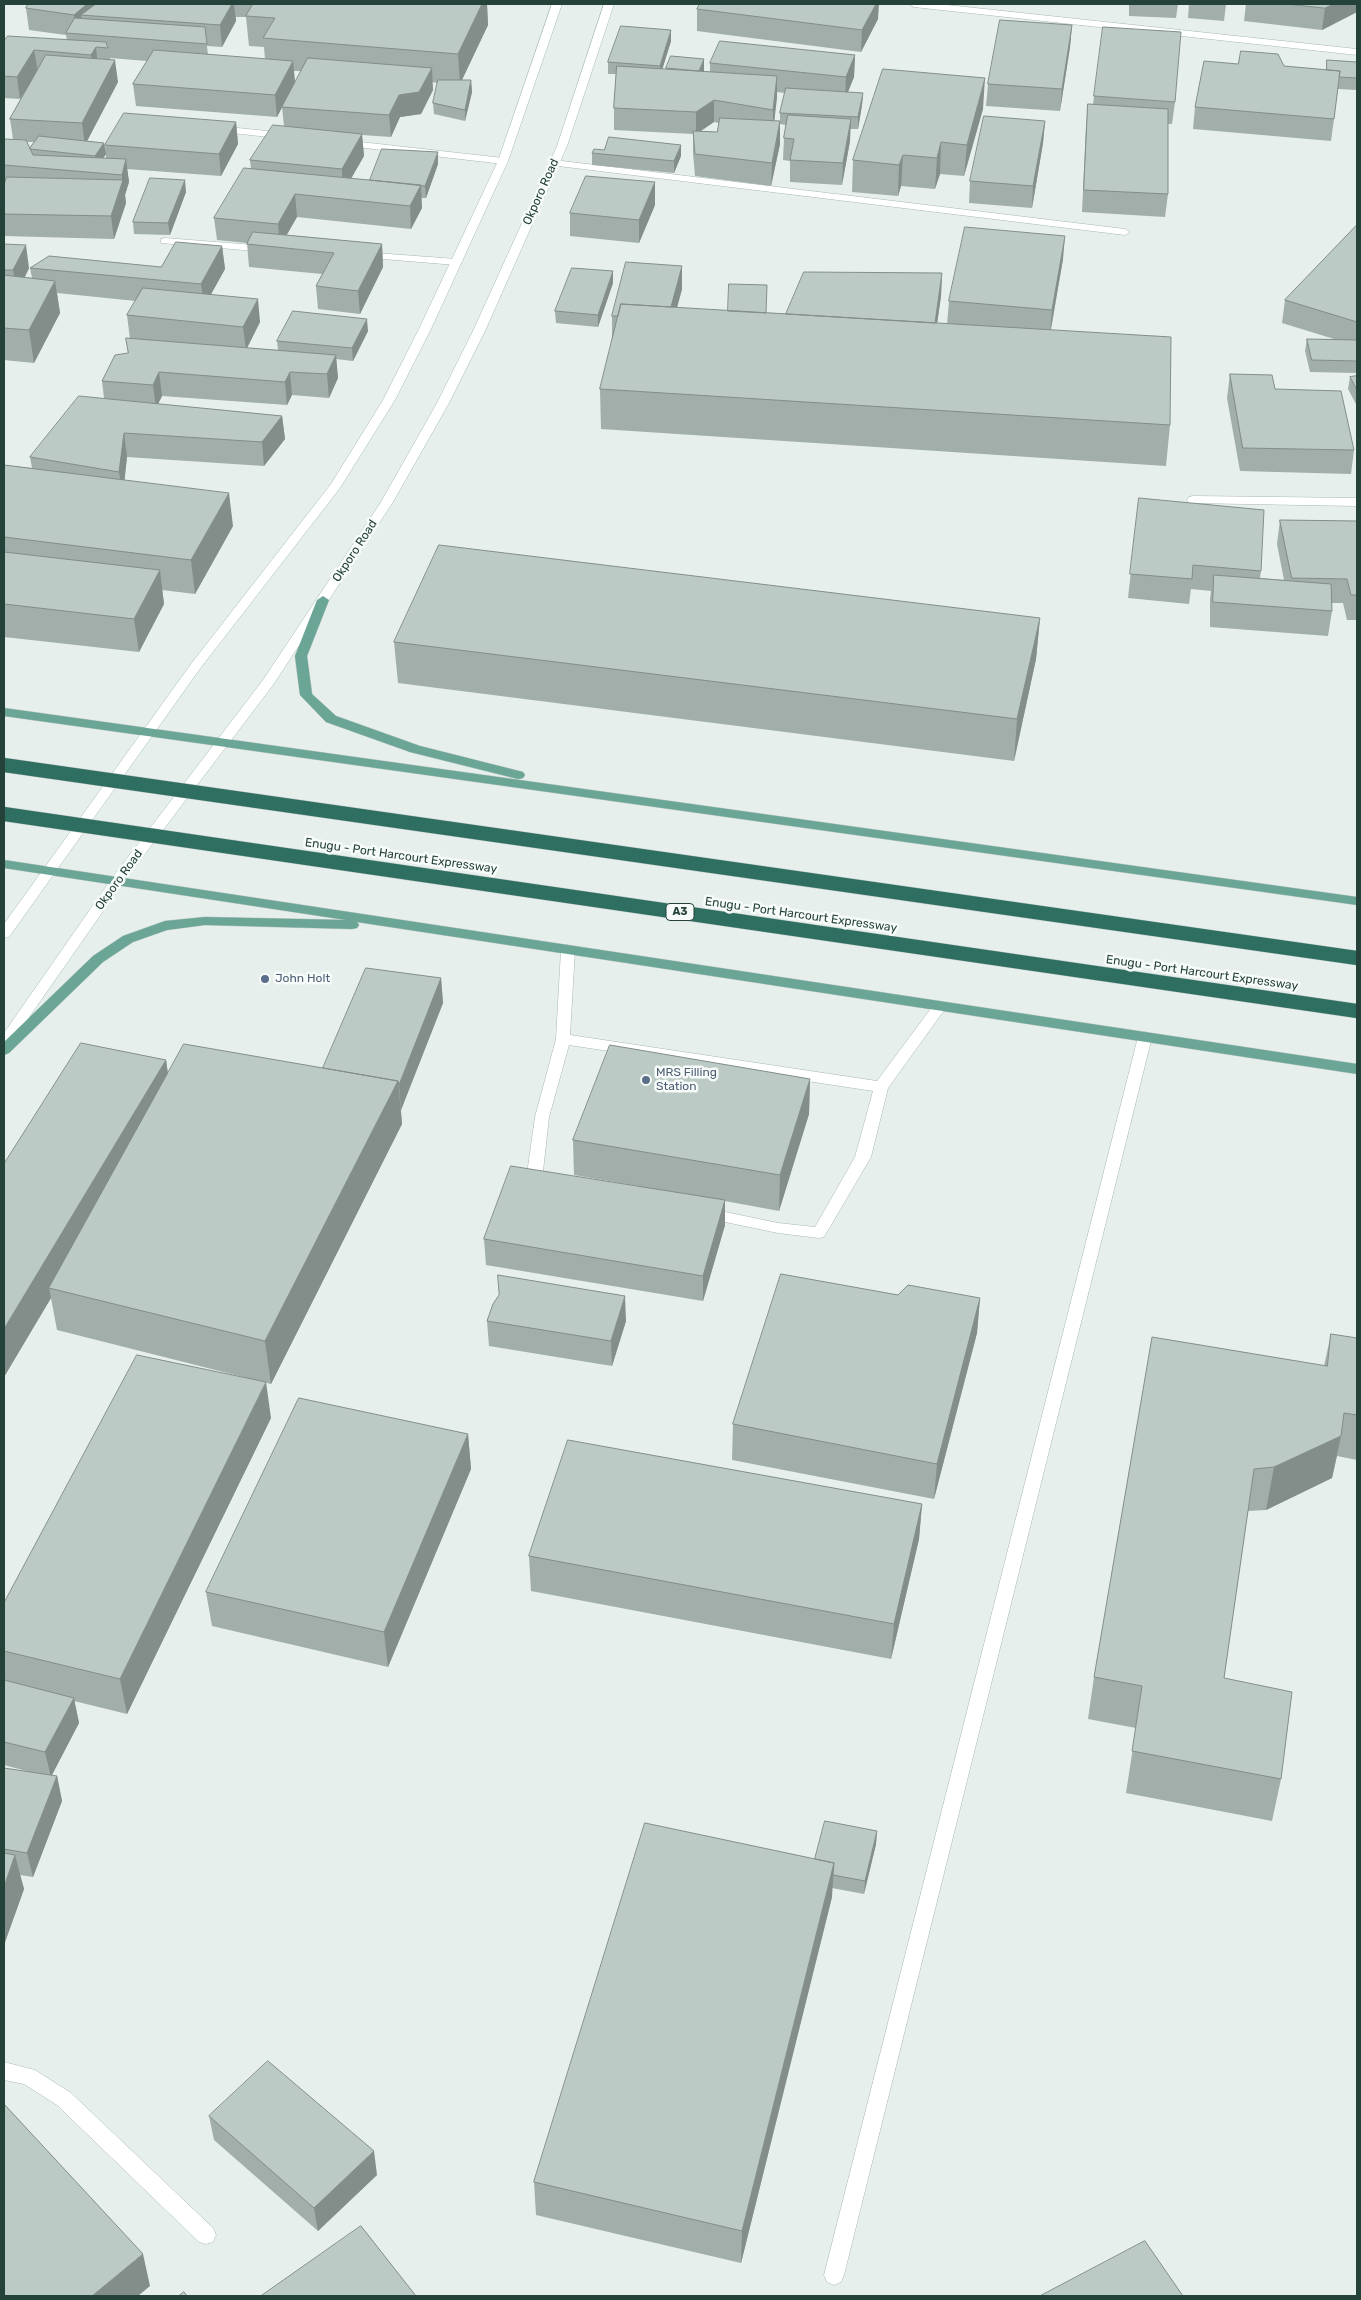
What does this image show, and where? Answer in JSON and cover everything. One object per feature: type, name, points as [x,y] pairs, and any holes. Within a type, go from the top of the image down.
[{"type":"highway","points":[[4,766],[1357,958]]},
{"type":"highway","name":"Enugu - Port Harcourt Expressway","points":[[4,814],[1357,1011]]},
{"type":"main road","points":[[4,934],[195,668],[336,484],[388,400],[456,262],[502,160],[557,4]]},
{"type":"main road","name":"Okporo Road","points":[[4,1043],[117,881],[224,742],[323,600],[387,502],[443,403],[479,331],[562,146],[609,4]]},
{"type":"main road","points":[[914,4],[1357,52]]},
{"type":"main road","points":[[206,127],[295,137]]},
{"type":"main road","points":[[335,142],[502,160]]},
{"type":"main road","points":[[554,163],[1126,232]]},
{"type":"main road","points":[[166,241],[281,250]]},
{"type":"main road","points":[[349,254],[456,262]]},
{"type":"main road","points":[[1193,500],[1357,502]]},
{"type":"main road","points":[[323,600],[301,656],[306,694],[332,719],[414,749],[594,794]]},
{"type":"main road","points":[[4,712],[1357,901]]},
{"type":"main road","points":[[4,864],[1357,1069]]},
{"type":"main road","points":[[4,1050],[98,959],[128,939],[165,926],[204,921],[415,926]]},
{"type":"main road","points":[[561,1182],[535,1174],[542,1117],[563,1039],[568,950]]},
{"type":"main road","points":[[692,1210],[778,1228],[819,1233],[863,1157],[880,1087],[940,1006]]},
{"type":"main road","points":[[834,2275],[1145,1036]]},
{"type":"main road","points":[[563,1039],[880,1087]]},
{"type":"main road","points":[[4,2071],[28,2076],[64,2098],[206,2235]]},
{"type":"building","points":[[28,4],[87,4],[74,15],[26,8]]},
{"type":"building","points":[[96,4],[232,4],[220,25],[81,15]]},
{"type":"building","points":[[253,4],[482,4],[458,54],[263,38],[275,18],[246,16]]},
{"type":"building","points":[[700,4],[876,4],[862,30],[697,9]]},
{"type":"building","points":[[1287,4],[1334,4],[1325,8]]},
{"type":"building","points":[[75,18],[205,27],[207,44],[66,33]]},
{"type":"building","points":[[1000,20],[1072,25],[1062,89],[988,84]]},
{"type":"building","points":[[621,26],[671,30],[660,66],[608,62]]},
{"type":"building","points":[[1103,27],[1181,32],[1175,102],[1094,96]]},
{"type":"building","points":[[8,36],[106,42],[108,48],[96,47],[91,55],[34,50],[17,77],[4,76],[4,41]]},
{"type":"building","points":[[720,41],[855,55],[846,77],[710,63]]},
{"type":"building","points":[[154,50],[293,61],[275,95],[133,84]]},
{"type":"building","points":[[1241,51],[1278,54],[1284,66],[1340,71],[1334,119],[1195,107],[1204,61],[1238,64]]},
{"type":"building","points":[[46,55],[115,60],[82,123],[10,119]]},
{"type":"building","points":[[671,56],[704,59],[699,71],[666,68]]},
{"type":"building","points":[[308,58],[432,68],[419,92],[399,95],[389,115],[282,107]]},
{"type":"building","points":[[1327,60],[1357,62],[1357,78],[1339,77],[1340,71],[1327,70]]},
{"type":"building","points":[[617,66],[777,76],[773,110],[714,100],[696,112],[614,108]]},
{"type":"building","points":[[883,69],[985,78],[967,145],[941,142],[937,158],[903,155],[899,165],[853,160]]},
{"type":"building","points":[[438,80],[471,80],[465,110],[433,103]]},
{"type":"building","points":[[786,88],[863,93],[858,117],[780,113]]},
{"type":"building","points":[[1088,104],[1168,109],[1168,194],[1084,190]]},
{"type":"building","points":[[124,113],[236,122],[219,154],[105,145]]},
{"type":"building","points":[[788,115],[851,119],[843,163],[790,160],[794,139],[784,138]]},
{"type":"building","points":[[984,116],[1045,121],[1033,186],[970,181]]},
{"type":"building","points":[[720,118],[780,121],[772,163],[695,154],[693,131],[717,132]]},
{"type":"building","points":[[273,125],[362,134],[342,169],[250,160]]},
{"type":"building","points":[[39,136],[104,143],[95,156],[30,149]]},
{"type":"building","points":[[609,137],[681,145],[674,161],[592,153],[594,149],[604,150]]},
{"type":"building","points":[[4,139],[26,140],[33,155],[126,159],[122,175],[4,165]]},
{"type":"building","points":[[382,149],[438,152],[425,186],[370,180]]},
{"type":"building","points":[[244,168],[421,185],[410,206],[295,194],[278,224],[214,218]]},
{"type":"building","points":[[586,176],[655,182],[639,220],[570,213]]},
{"type":"building","points":[[7,177],[123,180],[111,216],[4,214],[4,185]]},
{"type":"building","points":[[150,178],[185,180],[168,223],[133,222]]},
{"type":"building","points":[[1357,225],[1357,322],[1285,300]]},
{"type":"building","points":[[965,227],[1065,236],[1052,310],[949,301]]},
{"type":"building","points":[[253,232],[382,244],[358,291],[316,286],[334,253],[247,244]]},
{"type":"building","points":[[176,242],[222,246],[201,284],[30,268],[49,256],[161,267]]},
{"type":"building","points":[[4,244],[26,245],[13,270],[4,270]]},
{"type":"building","points":[[626,262],[682,266],[671,307],[621,304],[618,316],[612,316]]},
{"type":"building","points":[[572,268],[613,271],[598,315],[555,311]]},
{"type":"building","points":[[804,272],[942,273],[935,323],[786,314]]},
{"type":"building","points":[[4,275],[55,281],[29,330],[4,328]]},
{"type":"building","points":[[729,284],[767,285],[766,313],[728,311]]},
{"type":"building","points":[[143,288],[258,299],[243,327],[127,315]]},
{"type":"building","points":[[621,304],[1171,337],[1170,425],[600,389]]},
{"type":"building","points":[[293,311],[367,319],[352,348],[277,341]]},
{"type":"building","points":[[126,338],[336,355],[327,374],[290,372],[285,382],[159,372],[153,385],[102,381],[115,355],[128,353]]},
{"type":"building","points":[[1307,339],[1357,340],[1357,361],[1312,360]]},
{"type":"building","points":[[1230,374],[1272,375],[1275,389],[1341,391],[1354,450],[1243,448]]},
{"type":"building","points":[[1357,376],[1357,390],[1350,377]]},
{"type":"building","points":[[79,396],[282,416],[262,442],[124,433],[119,472],[30,457]]},
{"type":"building","points":[[4,465],[229,493],[191,560],[4,537]]},
{"type":"building","points":[[1139,498],[1264,510],[1261,571],[1193,565],[1192,579],[1130,574]]},
{"type":"building","points":[[1280,520],[1357,521],[1357,595],[1351,595],[1347,579],[1292,578]]},
{"type":"building","points":[[439,545],[1040,618],[1017,719],[394,642]]},
{"type":"building","points":[[4,552],[160,570],[134,619],[4,604]]},
{"type":"building","points":[[1214,575],[1331,584],[1332,611],[1213,602]]},
{"type":"building","points":[[366,968],[441,978],[399,1085],[398,1081],[323,1068]]},
{"type":"building","points":[[81,1043],[166,1060],[4,1329],[4,1164]]},
{"type":"building","points":[[184,1044],[398,1081],[265,1341],[49,1288]]},
{"type":"building","points":[[610,1045],[810,1079],[780,1175],[573,1140]]},
{"type":"building","points":[[511,1166],[725,1200],[703,1276],[484,1239]]},
{"type":"building","points":[[781,1274],[898,1295],[908,1285],[980,1298],[937,1464],[733,1424]]},
{"type":"building","points":[[498,1275],[625,1296],[611,1341],[487,1321],[493,1304],[499,1295]]},
{"type":"building","points":[[1331,1334],[1357,1338],[1357,1415],[1344,1413],[1341,1436],[1274,1467],[1254,1469],[1224,1678],[1292,1692],[1281,1779],[1132,1751],[1142,1686],[1094,1677],[1152,1337],[1327,1366]]},
{"type":"building","points":[[137,1355],[266,1382],[120,1679],[4,1651],[4,1603]]},
{"type":"building","points":[[299,1398],[468,1434],[384,1632],[206,1592]]},
{"type":"building","points":[[568,1440],[922,1504],[894,1624],[529,1556]]},
{"type":"building","points":[[4,1680],[74,1698],[45,1752],[4,1742]]},
{"type":"building","points":[[4,1768],[57,1776],[27,1853],[4,1849]]},
{"type":"building","points":[[825,1821],[877,1831],[865,1881],[833,1875],[834,1863],[815,1859]]},
{"type":"building","points":[[645,1823],[834,1863],[742,2231],[534,2182]]},
{"type":"building","points":[[4,1853],[15,1855],[4,1887]]},
{"type":"building","points":[[268,2061],[374,2151],[314,2208],[209,2116]]},
{"type":"building","points":[[4,2104],[143,2254],[92,2296],[4,2296]]},
{"type":"building","points":[[361,2226],[416,2296],[261,2296]]},
{"type":"building","points":[[1145,2241],[1183,2296],[1040,2296]]},
{"type":"building","points":[[184,2292],[187,2296],[179,2296]]},
{"type":"place","name":"John Holt","points":[[265,979]]},
{"type":"place","name":"MRS Filling Station","points":[[646,1080]]}]
